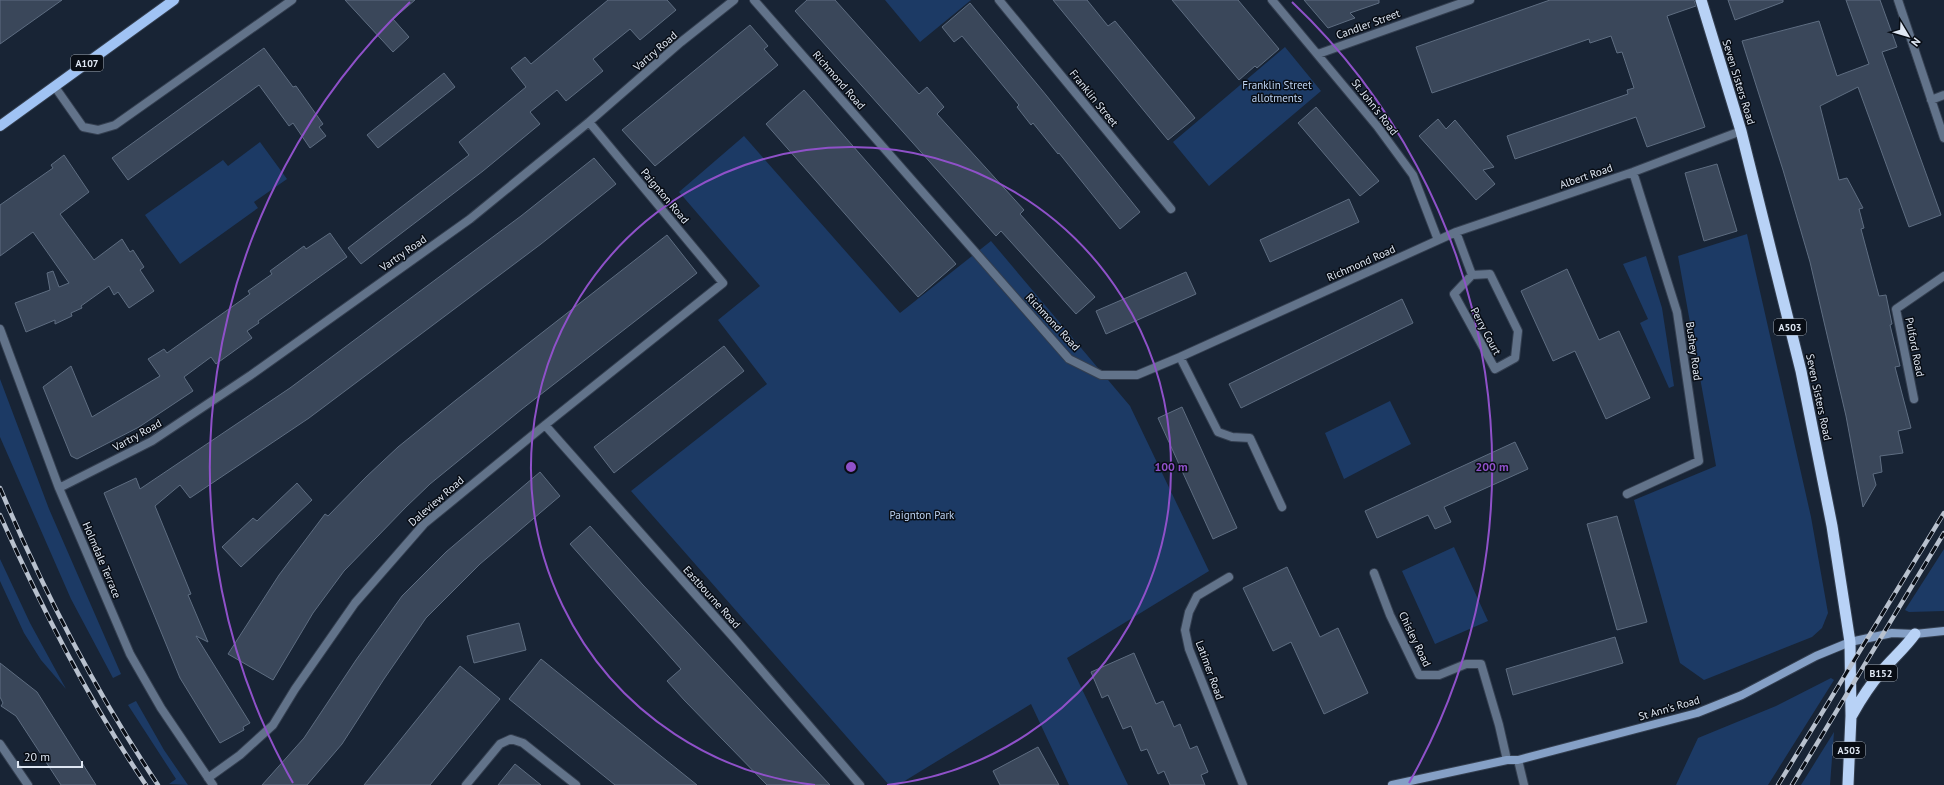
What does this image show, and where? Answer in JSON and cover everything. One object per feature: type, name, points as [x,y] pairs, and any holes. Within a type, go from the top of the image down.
[{"type":"highway","name":"Seven Sisters Road","points":[[1701,0],[1741,130],[1801,371],[1832,526],[1850,642],[1851,716],[1848,785]]},
{"type":"highway","name":"B152","points":[[1851,716],[1862,696],[1882,671],[1905,648],[1915,634]]},
{"type":"main road","name":"A107","points":[[0,126],[174,0]]},
{"type":"main road","name":"St Ann's Road","points":[[1392,785],[1507,760],[1518,760],[1697,712],[1742,695],[1816,656],[1850,642],[1892,633],[1915,634],[1944,631]]},
{"type":"street","points":[[55,87],[83,127],[98,130],[115,125],[292,0]]},
{"type":"street","name":"Vartry Road","points":[[59,488],[152,441],[251,375],[470,219],[589,122],[681,42],[734,0]]},
{"type":"street","name":"Richmond Road","points":[[754,0],[1069,359],[1101,374],[1137,375],[1438,240]]},
{"type":"street","name":"Franklin Street","points":[[999,0],[1171,209]]},
{"type":"street","name":"St. John's Road","points":[[1272,0],[1377,126],[1413,175],[1438,240]]},
{"type":"street","name":"Candler Street","points":[[1318,54],[1470,0]]},
{"type":"street","points":[[1898,0],[1944,138]]},
{"type":"street","points":[[1931,100],[1944,95]]},
{"type":"street","name":"Paignton Road","points":[[589,122],[723,283]]},
{"type":"street","name":"Albert Road","points":[[1438,240],[1456,232],[1632,172],[1741,130]]},
{"type":"street","name":"Bushey Road","points":[[1627,494],[1699,461],[1678,312],[1632,172]]},
{"type":"street","points":[[1456,232],[1472,275]]},
{"type":"street","name":"Perry Court","points":[[1490,274],[1518,332],[1515,358],[1495,369],[1454,294],[1472,275],[1490,274]]},
{"type":"street","name":"Pulford Road","points":[[1914,399],[1896,309],[1944,276]]},
{"type":"street","name":"Daleview Road","points":[[208,778],[240,755],[273,725],[295,689],[355,603],[424,524],[723,283]]},
{"type":"street","name":"Holmdale Terrace","points":[[0,329],[59,488],[130,654],[161,708],[213,785]]},
{"type":"street","points":[[1180,357],[1218,432],[1232,436],[1250,438],[1282,507]]},
{"type":"street","name":"Eastbourne Road","points":[[545,425],[733,637],[860,785]]},
{"type":"street","name":"Chisley Road","points":[[1374,573],[1390,614],[1419,675],[1438,675],[1466,664],[1481,664],[1499,725],[1507,760]]},
{"type":"street","name":"Latimer Road","points":[[1229,577],[1197,596],[1189,612],[1185,630],[1189,649],[1243,785]]},
{"type":"street","points":[[466,785],[500,744],[512,739],[523,743],[576,785]]},
{"type":"street","points":[[0,744],[28,785]]},
{"type":"street","points":[[1518,760],[1524,785]]},
{"type":"green space","points":[[885,0],[971,0],[920,42]]},
{"type":"green space","name":"Franklin Street allotments","points":[[1285,47],[1321,91],[1209,186],[1173,142]]},
{"type":"green space","name":"Paignton Park","points":[[744,136],[900,313],[991,241],[1130,406],[1209,571],[1067,658],[1128,785],[1069,785],[1031,704],[898,785],[889,785],[631,491],[767,384],[718,320],[760,286],[679,192]]},
{"type":"green space","points":[[260,142],[287,179],[254,202],[258,208],[180,264],[145,215],[223,160],[228,166]]},
{"type":"green space","points":[[1747,234],[1811,517],[1828,613],[1822,628],[1812,637],[1704,680],[1680,663],[1634,500],[1716,466],[1678,256]]},
{"type":"green space","points":[[1646,256],[1662,308],[1674,386],[1669,388],[1640,323],[1648,319],[1623,264]]},
{"type":"green space","points":[[0,379],[49,509],[121,674],[113,678],[71,599],[0,437]]},
{"type":"green space","points":[[1390,401],[1411,444],[1344,479],[1325,433]]},
{"type":"green space","points":[[1454,547],[1488,621],[1435,644],[1402,571]]},
{"type":"green space","points":[[1944,549],[1944,611],[1909,612],[1905,610]]},
{"type":"green space","points":[[0,559],[30,623],[66,689],[41,660],[24,633],[0,581]]},
{"type":"green space","points":[[1831,678],[1834,680],[1768,785],[1676,785],[1698,738],[1776,706]]},
{"type":"green space","points":[[136,701],[164,750],[188,785],[169,784],[176,779],[128,705]]},
{"type":"green space","points":[[1834,732],[1830,785],[1801,785]]},
{"type":"building","points":[[0,0],[62,0],[0,44]]},
{"type":"building","points":[[345,0],[415,0],[393,19],[409,37],[393,52]]},
{"type":"building","points":[[608,0],[667,0],[676,10],[640,40],[630,29],[593,59],[603,71],[566,101],[557,90],[530,112],[540,124],[483,171],[361,264],[348,248],[469,155],[459,142],[526,87],[511,68],[525,57],[531,64]]},
{"type":"building","points":[[807,0],[835,0],[919,94],[927,87],[944,107],[937,114],[1024,210],[1020,214],[1095,297],[1076,314],[1001,231],[996,236],[795,11]]},
{"type":"building","points":[[1053,0],[1087,0],[1108,26],[1115,21],[1195,118],[1168,140]]},
{"type":"building","points":[[1172,0],[1238,0],[1279,49],[1257,68],[1255,66],[1239,80]]},
{"type":"building","points":[[1304,0],[1379,0],[1379,3],[1350,13],[1355,18],[1328,28]]},
{"type":"building","points":[[1550,0],[1694,0],[1696,6],[1667,16],[1705,127],[1647,147],[1636,117],[1515,159],[1507,136],[1628,94],[1627,90],[1634,88],[1622,52],[1617,53],[1611,36],[1590,43],[1589,39],[1432,93],[1416,47]]},
{"type":"building","points":[[1728,0],[1783,0],[1783,2],[1735,20]]},
{"type":"building","points":[[1846,0],[1880,0],[1897,47],[1882,52],[1941,215],[1909,227],[1858,87],[1820,106],[1839,180],[1847,178],[1863,208],[1859,209],[1864,228],[1861,229],[1879,296],[1886,295],[1892,324],[1890,325],[1900,366],[1895,367],[1911,428],[1898,431],[1903,453],[1880,456],[1882,472],[1873,474],[1876,485],[1863,507],[1846,416],[1810,262],[1783,170],[1742,41],[1819,21],[1837,76],[1869,64]]},
{"type":"building","points":[[970,3],[1140,212],[1120,229],[1059,153],[1058,154],[1033,123],[1031,125],[1017,107],[1019,105],[962,36],[954,42],[942,27]]},
{"type":"building","points":[[750,25],[768,46],[764,49],[778,65],[655,166],[622,130]]},
{"type":"building","points":[[264,48],[293,87],[296,86],[323,124],[319,127],[326,136],[310,148],[293,123],[289,126],[259,85],[128,180],[112,158]]},
{"type":"building","points":[[444,73],[455,87],[378,148],[367,135]]},
{"type":"building","points":[[804,90],[956,264],[918,297],[766,124]]},
{"type":"building","points":[[1316,107],[1379,181],[1360,196],[1298,123]]},
{"type":"building","points":[[1438,119],[1446,129],[1455,120],[1494,167],[1483,170],[1495,184],[1476,200],[1419,136]]},
{"type":"building","points":[[64,155],[89,192],[60,214],[94,260],[122,239],[130,252],[133,250],[144,267],[140,270],[154,291],[129,308],[118,292],[114,295],[109,286],[81,306],[82,308],[71,313],[72,316],[55,324],[55,320],[26,332],[15,303],[50,290],[47,273],[53,271],[59,287],[69,283],[33,232],[0,256],[0,205],[53,168],[51,165]]},
{"type":"building","points":[[594,158],[616,184],[541,244],[309,418],[190,498],[180,485],[155,506],[191,594],[188,595],[208,642],[196,636],[250,723],[243,727],[244,730],[220,743],[180,678],[104,493],[136,478],[140,489],[290,388],[521,216]]},
{"type":"building","points":[[1717,164],[1737,231],[1704,241],[1685,173]]},
{"type":"building","points":[[1349,199],[1359,222],[1270,262],[1260,240]]},
{"type":"building","points":[[330,233],[347,257],[258,321],[259,323],[247,331],[252,338],[216,364],[211,357],[184,377],[193,391],[139,427],[77,459],[71,456],[43,387],[71,366],[92,417],[160,376],[148,359],[164,349],[167,353],[250,294],[248,291],[272,274],[270,271],[304,246],[306,249]]},
{"type":"building","points":[[667,235],[697,273],[522,409],[430,484],[406,507],[344,571],[313,613],[273,680],[228,654],[279,575],[325,514],[328,516],[398,447]]},
{"type":"building","points":[[1567,269],[1599,340],[1619,331],[1650,398],[1606,419],[1575,351],[1553,361],[1521,291]]},
{"type":"building","points":[[1186,272],[1196,294],[1106,334],[1096,311]]},
{"type":"building","points":[[1402,299],[1413,323],[1241,408],[1229,384]]},
{"type":"building","points":[[724,346],[744,371],[614,473],[594,447]]},
{"type":"building","points":[[1182,407],[1237,528],[1213,539],[1158,418]]},
{"type":"building","points":[[1515,442],[1528,469],[1444,507],[1451,522],[1435,529],[1428,515],[1377,538],[1365,511]]},
{"type":"building","points":[[540,472],[560,496],[480,564],[426,618],[342,744],[307,785],[262,785],[304,738],[356,660],[402,596],[446,552]]},
{"type":"building","points":[[297,483],[312,500],[241,567],[222,547],[253,518],[257,521]]},
{"type":"building","points":[[1617,516],[1647,622],[1617,630],[1587,524]]},
{"type":"building","points":[[590,526],[643,585],[830,785],[767,785],[685,701],[667,681],[681,669],[570,544]]},
{"type":"building","points":[[1287,567],[1320,637],[1338,628],[1368,693],[1324,714],[1291,642],[1273,651],[1243,588]]},
{"type":"building","points":[[519,623],[526,650],[474,663],[467,636]]},
{"type":"building","points":[[1615,637],[1623,663],[1513,695],[1506,669]]},
{"type":"building","points":[[1134,653],[1156,704],[1163,701],[1174,727],[1180,724],[1190,749],[1197,746],[1208,772],[1201,775],[1205,785],[1170,785],[1164,771],[1158,774],[1147,749],[1141,751],[1131,726],[1123,729],[1108,695],[1102,698],[1091,672]]},
{"type":"building","points":[[541,659],[697,785],[615,785],[509,699]]},
{"type":"building","points":[[0,663],[37,692],[96,785],[61,785],[16,716],[1,706],[3,703],[0,697]]},
{"type":"building","points":[[460,666],[500,699],[430,785],[364,785]]},
{"type":"building","points":[[1038,747],[1059,785],[1000,785],[993,771]]},
{"type":"building","points":[[515,764],[541,785],[498,785]]},
{"type":"railway","points":[[0,488],[34,565],[72,640],[113,714],[158,785]]},
{"type":"railway","points":[[1778,785],[1944,513]]},
{"type":"railway","points":[[0,515],[32,585],[85,687],[146,785]]},
{"type":"railway","points":[[1792,785],[1944,533]]}]
